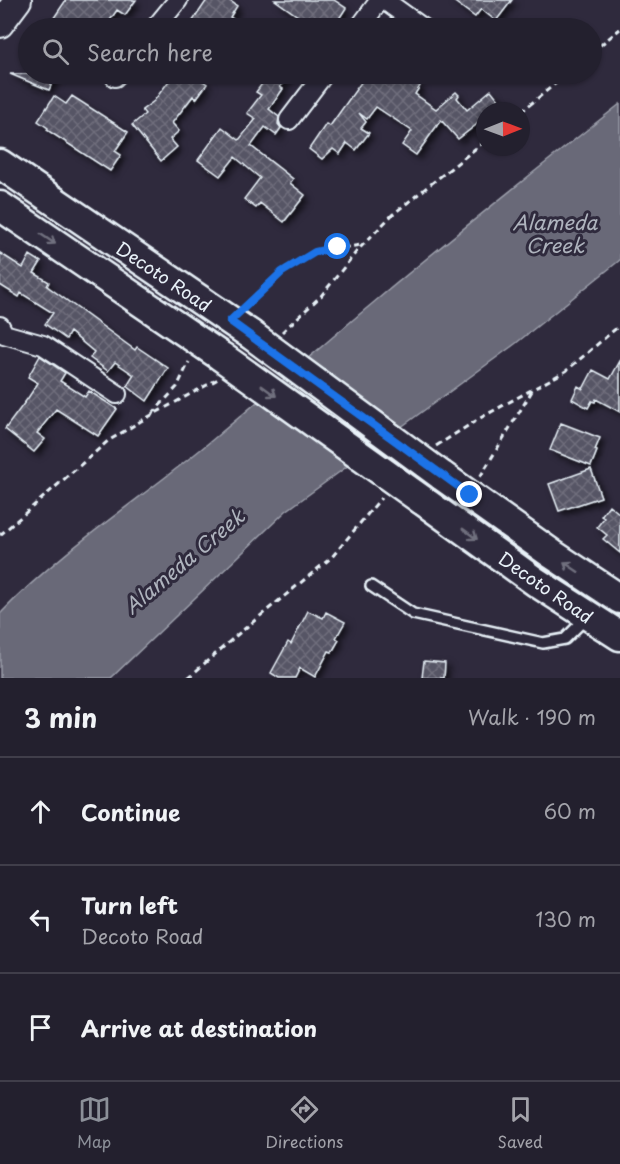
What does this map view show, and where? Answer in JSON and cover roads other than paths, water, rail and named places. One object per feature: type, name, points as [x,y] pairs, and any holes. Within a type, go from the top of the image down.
[{"type":"main road","points":[[0,24],[18,0]]},
{"type":"main road","name":"Decoto Road","points":[[1,164],[240,328],[441,475],[620,599]]},
{"type":"main road","name":"Decoto Road","points":[[0,206],[198,340],[588,617],[620,636]]},
{"type":"street","points":[[163,18],[178,0]]},
{"type":"street","points":[[367,18],[382,0],[408,18]]},
{"type":"street","points":[[289,120],[316,84]]},
{"type":"street","points":[[1,333],[43,345],[117,394]]},
{"type":"lane","points":[[371,586],[414,614],[543,643],[565,639],[588,617]]},
{"type":"water","name":"Alameda Creek","points":[[620,104],[620,260],[515,344],[286,511],[111,678],[0,678],[0,614],[25,589],[51,566],[190,458],[434,252]]}]
